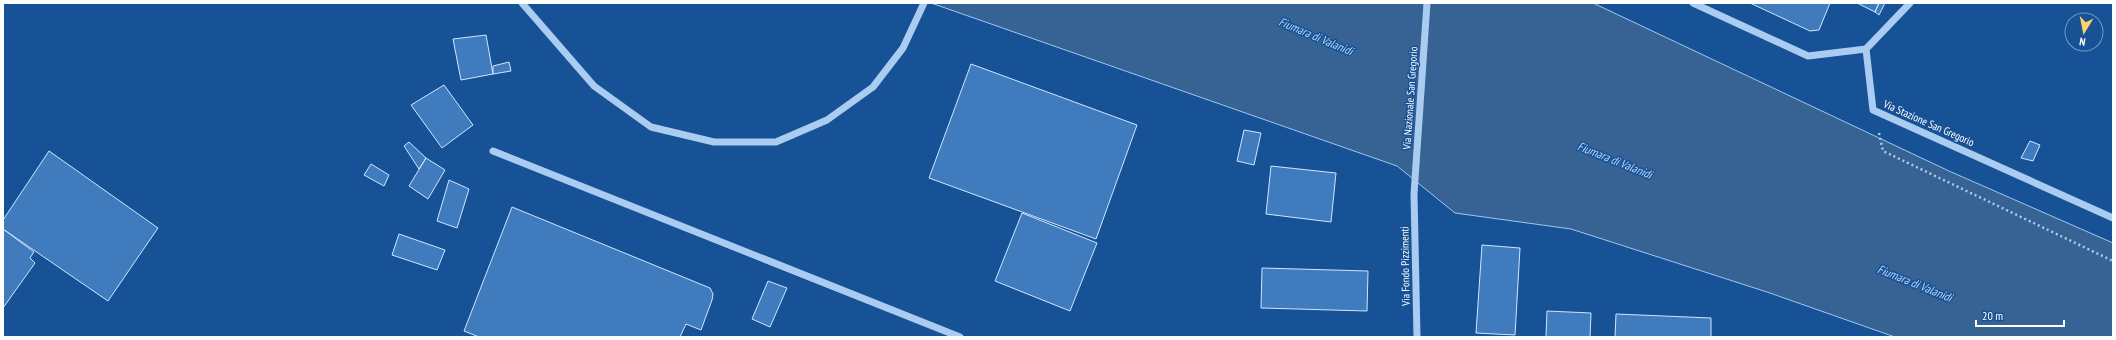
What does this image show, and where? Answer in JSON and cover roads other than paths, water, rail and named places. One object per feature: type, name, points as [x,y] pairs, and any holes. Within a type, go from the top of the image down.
[{"type":"street","points":[[522,3],[594,86],[651,127],[714,142],[776,142],[828,120],[873,87],[904,48],[924,3]]},
{"type":"street","name":"Via Nazionale San Gregorio","points":[[1414,194],[1427,3]]},
{"type":"street","points":[[1693,3],[1808,56],[1866,49],[1910,3]]},
{"type":"street","name":"Via Stazione San Gregorio","points":[[1866,49],[1874,110],[2113,218]]},
{"type":"street","points":[[493,151],[960,337]]},
{"type":"street","name":"Via Fondo Pizzimenti","points":[[1414,194],[1417,337]]},
{"type":"water","name":"Fiumara di Valanidi","points":[[931,3],[1593,3],[1949,171],[2113,243],[2113,337],[1895,337],[1767,292],[1571,229],[1455,213],[1397,166]]}]
